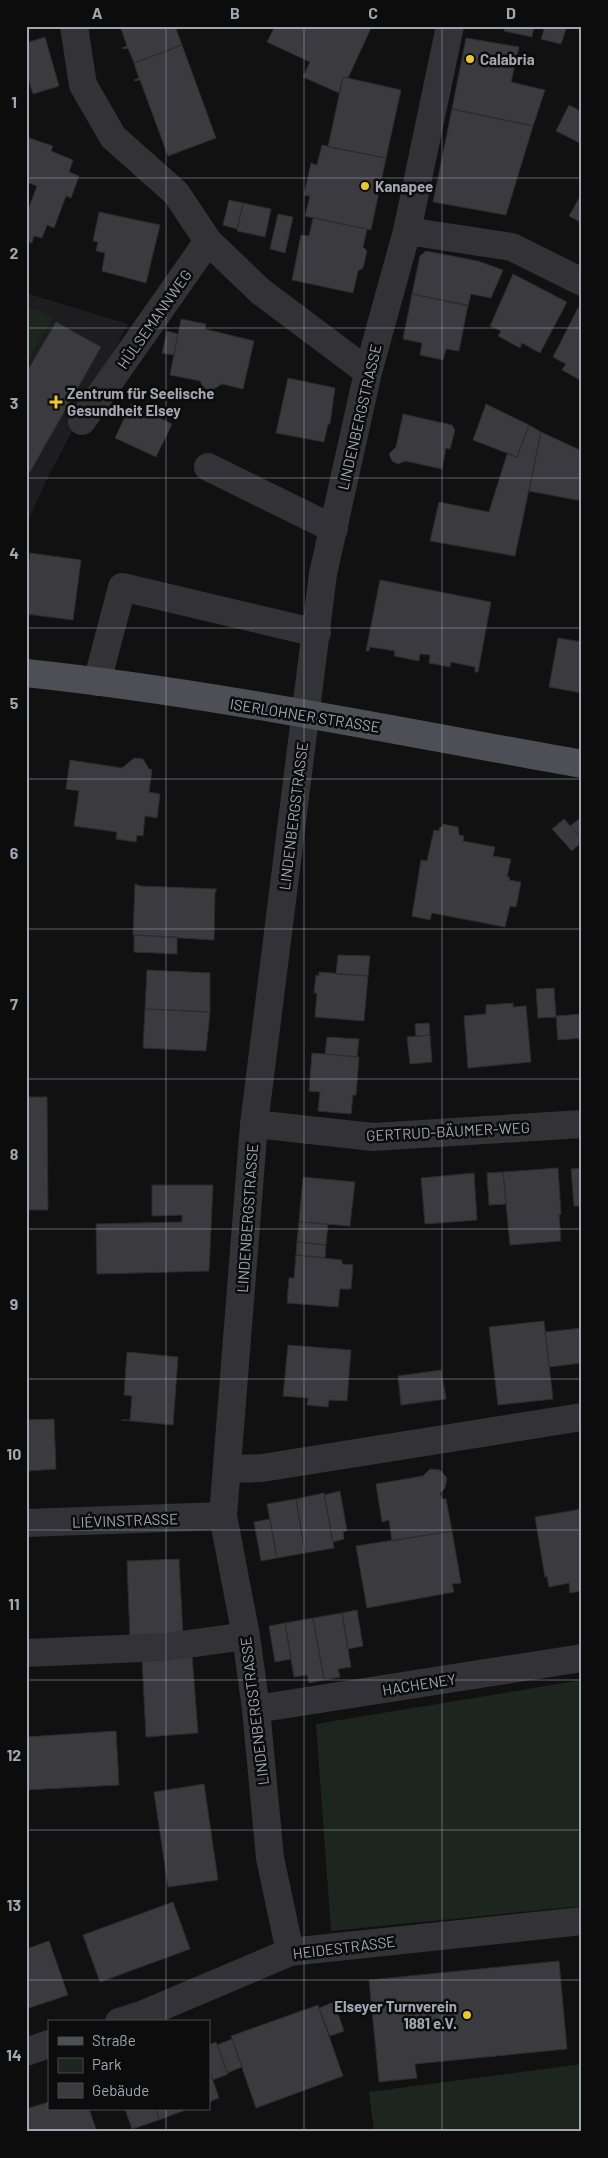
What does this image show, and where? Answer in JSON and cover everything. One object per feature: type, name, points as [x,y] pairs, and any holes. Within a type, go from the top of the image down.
[{"type":"main road","name":"ISERLOHNER STRASSE","points":[[26,673],[306,714],[582,764]]},
{"type":"street","points":[[74,26],[83,85],[113,137],[176,193],[208,241],[260,291],[368,372]]},
{"type":"street","name":"LINDENBERGSTRASSE","points":[[290,1952],[270,1858],[256,1709],[246,1636],[224,1516],[254,1124],[324,574],[368,372],[407,231],[450,26]]},
{"type":"street","points":[[407,231],[512,247],[582,282]]},
{"type":"street","name":"HÜLSEMANNWEG","points":[[82,421],[208,241]]},
{"type":"street","points":[[208,467],[334,529]]},
{"type":"street","points":[[97,682],[122,587],[317,633]]},
{"type":"street","name":"GERTRUD-BÄUMER-WEG","points":[[254,1124],[373,1137],[582,1124]]},
{"type":"street","points":[[227,1469],[262,1468],[582,1417]]},
{"type":"street","name":"LIÉVINSTRASSE","points":[[26,1523],[224,1516]]},
{"type":"street","points":[[26,1653],[166,1647],[246,1636]]},
{"type":"street","name":"HACHENEY","points":[[256,1709],[582,1658]]},
{"type":"street","name":"HEIDESTRASSE","points":[[124,2020],[144,2014],[290,1952],[582,1921]]},
{"type":"street","points":[[26,2052],[48,2044]]},
{"type":"shaded area","name":"Zentrum für Seelische Gesundheit Elsey","points":[[26,293],[128,324],[46,481],[26,525]]},
{"type":"green space","points":[[26,307],[54,316],[26,364]]},
{"type":"green space","points":[[582,1680],[582,1906],[331,1931],[316,1724]]},
{"type":"green space","points":[[582,2064],[582,2132],[374,2132],[369,2092]]},
{"type":"building","points":[[120,26],[175,26],[182,45],[134,63],[128,48],[122,48],[127,46]]},
{"type":"building","points":[[275,26],[367,26],[371,28],[348,78],[343,77],[339,93],[303,77],[310,62],[267,42]]},
{"type":"building","points":[[505,26],[534,26],[532,37],[504,31]]},
{"type":"building","points":[[545,26],[567,26],[561,44],[541,39]]},
{"type":"building","points":[[45,37],[59,86],[33,94],[26,72],[26,43]]},
{"type":"building","points":[[466,38],[519,47],[511,82],[545,90],[533,126],[452,109]]},
{"type":"building","points":[[182,45],[216,138],[168,156],[140,80],[134,80],[139,78],[134,63]]},
{"type":"building","points":[[343,77],[401,90],[386,158],[328,147]]},
{"type":"building","points":[[569,105],[582,112],[582,144],[556,131]]},
{"type":"building","points":[[452,109],[533,126],[506,215],[433,202]]},
{"type":"building","points":[[26,137],[53,146],[51,151],[73,160],[69,172],[79,176],[71,198],[66,196],[54,228],[47,225],[42,238],[34,236],[32,243],[26,241],[26,215],[37,186],[26,182]]},
{"type":"building","points":[[322,145],[386,158],[371,230],[305,216],[310,196],[304,195],[311,163],[317,165]]},
{"type":"building","points":[[582,193],[582,223],[569,216]]},
{"type":"building","points":[[229,200],[243,203],[237,229],[223,225]]},
{"type":"building","points":[[243,203],[271,209],[265,237],[237,231]]},
{"type":"building","points":[[99,212],[160,225],[146,283],[102,271],[105,253],[96,251],[98,242],[93,241]]},
{"type":"building","points":[[278,214],[293,217],[285,253],[270,249]]},
{"type":"building","points":[[313,218],[367,229],[363,247],[367,251],[363,268],[358,271],[353,293],[292,280],[301,235],[309,236]]},
{"type":"building","points":[[426,251],[478,261],[503,270],[491,298],[471,294],[468,306],[412,294],[420,256]]},
{"type":"building","points":[[513,274],[567,302],[540,353],[522,343],[520,348],[498,336],[501,331],[490,326]]},
{"type":"building","points":[[412,294],[468,305],[459,351],[446,349],[443,360],[420,355],[422,343],[403,339]]},
{"type":"building","points":[[578,308],[582,310],[582,381],[562,370],[566,364],[553,357]]},
{"type":"building","points":[[181,319],[206,324],[205,329],[254,341],[243,389],[222,384],[210,391],[203,387],[200,381],[170,375]]},
{"type":"building","points":[[56,322],[101,347],[26,479],[26,373]]},
{"type":"building","points":[[167,331],[178,334],[174,355],[162,353]]},
{"type":"building","points":[[288,378],[335,388],[330,424],[328,424],[324,442],[276,433]]},
{"type":"building","points":[[131,404],[172,424],[156,457],[115,438]]},
{"type":"building","points":[[486,404],[529,425],[517,457],[473,440]]},
{"type":"building","points":[[403,414],[452,425],[455,430],[450,449],[446,448],[442,469],[405,461],[398,464],[392,461],[389,454],[396,447]]},
{"type":"building","points":[[529,425],[541,432],[515,556],[430,541],[439,502],[489,512],[507,454],[517,457]]},
{"type":"building","points":[[541,432],[582,451],[582,501],[529,491]]},
{"type":"building","points":[[30,553],[81,560],[73,620],[26,614],[26,580]]},
{"type":"building","points":[[380,580],[491,602],[478,672],[475,672],[475,667],[451,662],[450,667],[429,663],[430,655],[420,654],[419,661],[394,656],[395,651],[370,647],[369,651],[366,651]]},
{"type":"building","points":[[558,638],[582,642],[582,693],[549,687]]},
{"type":"building","points":[[134,758],[143,759],[149,769],[152,770],[149,792],[160,794],[157,818],[145,816],[143,836],[137,835],[136,842],[116,839],[117,832],[74,826],[79,791],[66,789],[70,760],[122,768]]},
{"type":"building","points":[[582,817],[582,839],[570,826]]},
{"type":"building","points":[[564,819],[582,839],[582,842],[572,851],[552,829]]},
{"type":"building","points":[[443,824],[458,827],[459,835],[464,836],[463,841],[495,847],[493,856],[511,859],[507,877],[510,877],[509,880],[521,882],[516,907],[510,906],[505,927],[432,913],[430,920],[412,916],[421,860],[427,861],[434,830],[439,831]]},
{"type":"building","points":[[135,884],[140,886],[217,889],[215,892],[214,940],[133,935]]},
{"type":"building","points":[[134,935],[177,937],[177,954],[134,952]]},
{"type":"building","points":[[338,955],[370,956],[368,976],[336,974]]},
{"type":"building","points":[[147,970],[210,973],[210,1012],[145,1009]]},
{"type":"building","points":[[319,972],[368,976],[364,1021],[315,1017],[317,993],[314,993],[316,975],[319,976]]},
{"type":"building","points":[[554,988],[556,1017],[538,1018],[536,989]]},
{"type":"building","points":[[513,1003],[513,1007],[526,1006],[531,1062],[468,1068],[464,1016],[486,1014],[486,1005]]},
{"type":"building","points":[[145,1009],[210,1012],[206,1051],[143,1048]]},
{"type":"building","points":[[582,1014],[582,1038],[558,1040],[556,1016]]},
{"type":"building","points":[[429,1023],[430,1035],[416,1036],[415,1024]]},
{"type":"building","points":[[430,1035],[432,1062],[410,1064],[407,1037]]},
{"type":"building","points":[[327,1037],[359,1039],[357,1057],[325,1054]]},
{"type":"building","points":[[312,1053],[359,1057],[356,1095],[353,1095],[351,1114],[318,1111],[320,1092],[309,1091]]},
{"type":"building","points":[[26,1097],[47,1097],[48,1210],[26,1210]]},
{"type":"building","points":[[558,1168],[561,1241],[510,1245],[503,1172]]},
{"type":"building","points":[[582,1168],[582,1206],[574,1206],[571,1169]]},
{"type":"building","points":[[503,1172],[506,1204],[489,1205],[487,1173]]},
{"type":"building","points":[[474,1173],[477,1220],[425,1224],[421,1178]]},
{"type":"building","points":[[303,1177],[355,1182],[350,1226],[299,1222]]},
{"type":"building","points":[[152,1185],[213,1185],[209,1271],[97,1274],[96,1224],[182,1222],[182,1215],[152,1216]]},
{"type":"building","points":[[299,1222],[328,1224],[326,1245],[297,1242]]},
{"type":"building","points":[[297,1242],[326,1245],[325,1258],[296,1255]]},
{"type":"building","points":[[296,1255],[342,1260],[342,1264],[353,1265],[351,1289],[340,1289],[338,1307],[287,1303],[289,1278],[294,1278]]},
{"type":"building","points":[[544,1321],[553,1399],[498,1405],[489,1327]]},
{"type":"building","points":[[582,1328],[582,1363],[549,1367],[545,1332]]},
{"type":"building","points":[[288,1345],[351,1350],[347,1401],[329,1400],[328,1407],[307,1405],[308,1398],[283,1396]]},
{"type":"building","points":[[127,1352],[178,1357],[173,1425],[121,1420],[130,1420],[132,1396],[124,1395]]},
{"type":"building","points":[[441,1370],[446,1399],[401,1405],[398,1376]]},
{"type":"building","points":[[54,1419],[56,1469],[26,1471],[26,1420]]},
{"type":"building","points":[[430,1469],[440,1470],[447,1478],[445,1488],[440,1493],[442,1499],[446,1499],[452,1531],[392,1541],[389,1520],[382,1522],[376,1484],[423,1476]]},
{"type":"building","points":[[340,1491],[347,1531],[343,1532],[344,1539],[333,1542],[324,1495]]},
{"type":"building","points":[[324,1493],[334,1548],[305,1553],[296,1499]]},
{"type":"building","points":[[296,1499],[305,1553],[277,1558],[267,1504]]},
{"type":"building","points":[[582,1509],[582,1591],[570,1593],[569,1583],[549,1587],[547,1576],[545,1577],[535,1517]]},
{"type":"building","points":[[270,1519],[277,1558],[261,1561],[254,1522]]},
{"type":"building","points":[[452,1531],[461,1583],[452,1584],[454,1592],[367,1608],[356,1546]]},
{"type":"building","points":[[179,1559],[183,1636],[130,1639],[127,1561]]},
{"type":"building","points":[[357,1610],[363,1646],[348,1649],[342,1613]]},
{"type":"building","points":[[342,1613],[351,1667],[338,1669],[340,1677],[324,1680],[313,1618]]},
{"type":"building","points":[[313,1618],[324,1680],[309,1683],[307,1675],[294,1677],[285,1623]]},
{"type":"building","points":[[285,1623],[291,1659],[275,1662],[269,1626]]},
{"type":"building","points":[[192,1655],[198,1733],[146,1737],[142,1658]]},
{"type":"building","points":[[116,1731],[119,1785],[26,1790],[26,1737]]},
{"type":"building","points":[[204,1784],[218,1880],[168,1887],[154,1792]]},
{"type":"building","points":[[173,1902],[190,1949],[100,1982],[83,1935]]},
{"type":"building","points":[[49,1941],[68,1995],[26,2009],[26,1949]]},
{"type":"building","name":"Elseyer Turnverein 1881 e.V.","points":[[559,1961],[567,2049],[415,2064],[417,2078],[379,2082],[369,1980]]},
{"type":"building","points":[[334,2002],[344,2031],[330,2036],[319,2008]]},
{"type":"building","points":[[318,2005],[343,2076],[256,2108],[231,2036]]},
{"type":"building","points":[[232,2039],[242,2067],[227,2073],[217,2045]]},
{"type":"building","points":[[216,2042],[228,2074],[213,2080],[210,2072],[210,2045]]},
{"type":"building","points":[[210,2072],[219,2098],[210,2102]]},
{"type":"building","points":[[48,2102],[48,2110],[89,2110],[97,2132],[30,2132],[26,2123],[26,2109]]},
{"type":"building","points":[[125,2110],[156,2110],[159,2120],[132,2129]]},
{"type":"building","points":[[156,2110],[185,2110],[159,2120]]},
{"type":"place","name":"Calabria","points":[[470,59]]},
{"type":"place","name":"Kanapee","points":[[365,186]]},
{"type":"place","name":"Zentrum für Seelische Gesundheit Elsey","points":[[56,402]]},
{"type":"place","name":"Elseyer Turnverein 1881 e.V.","points":[[467,2015]]}]
